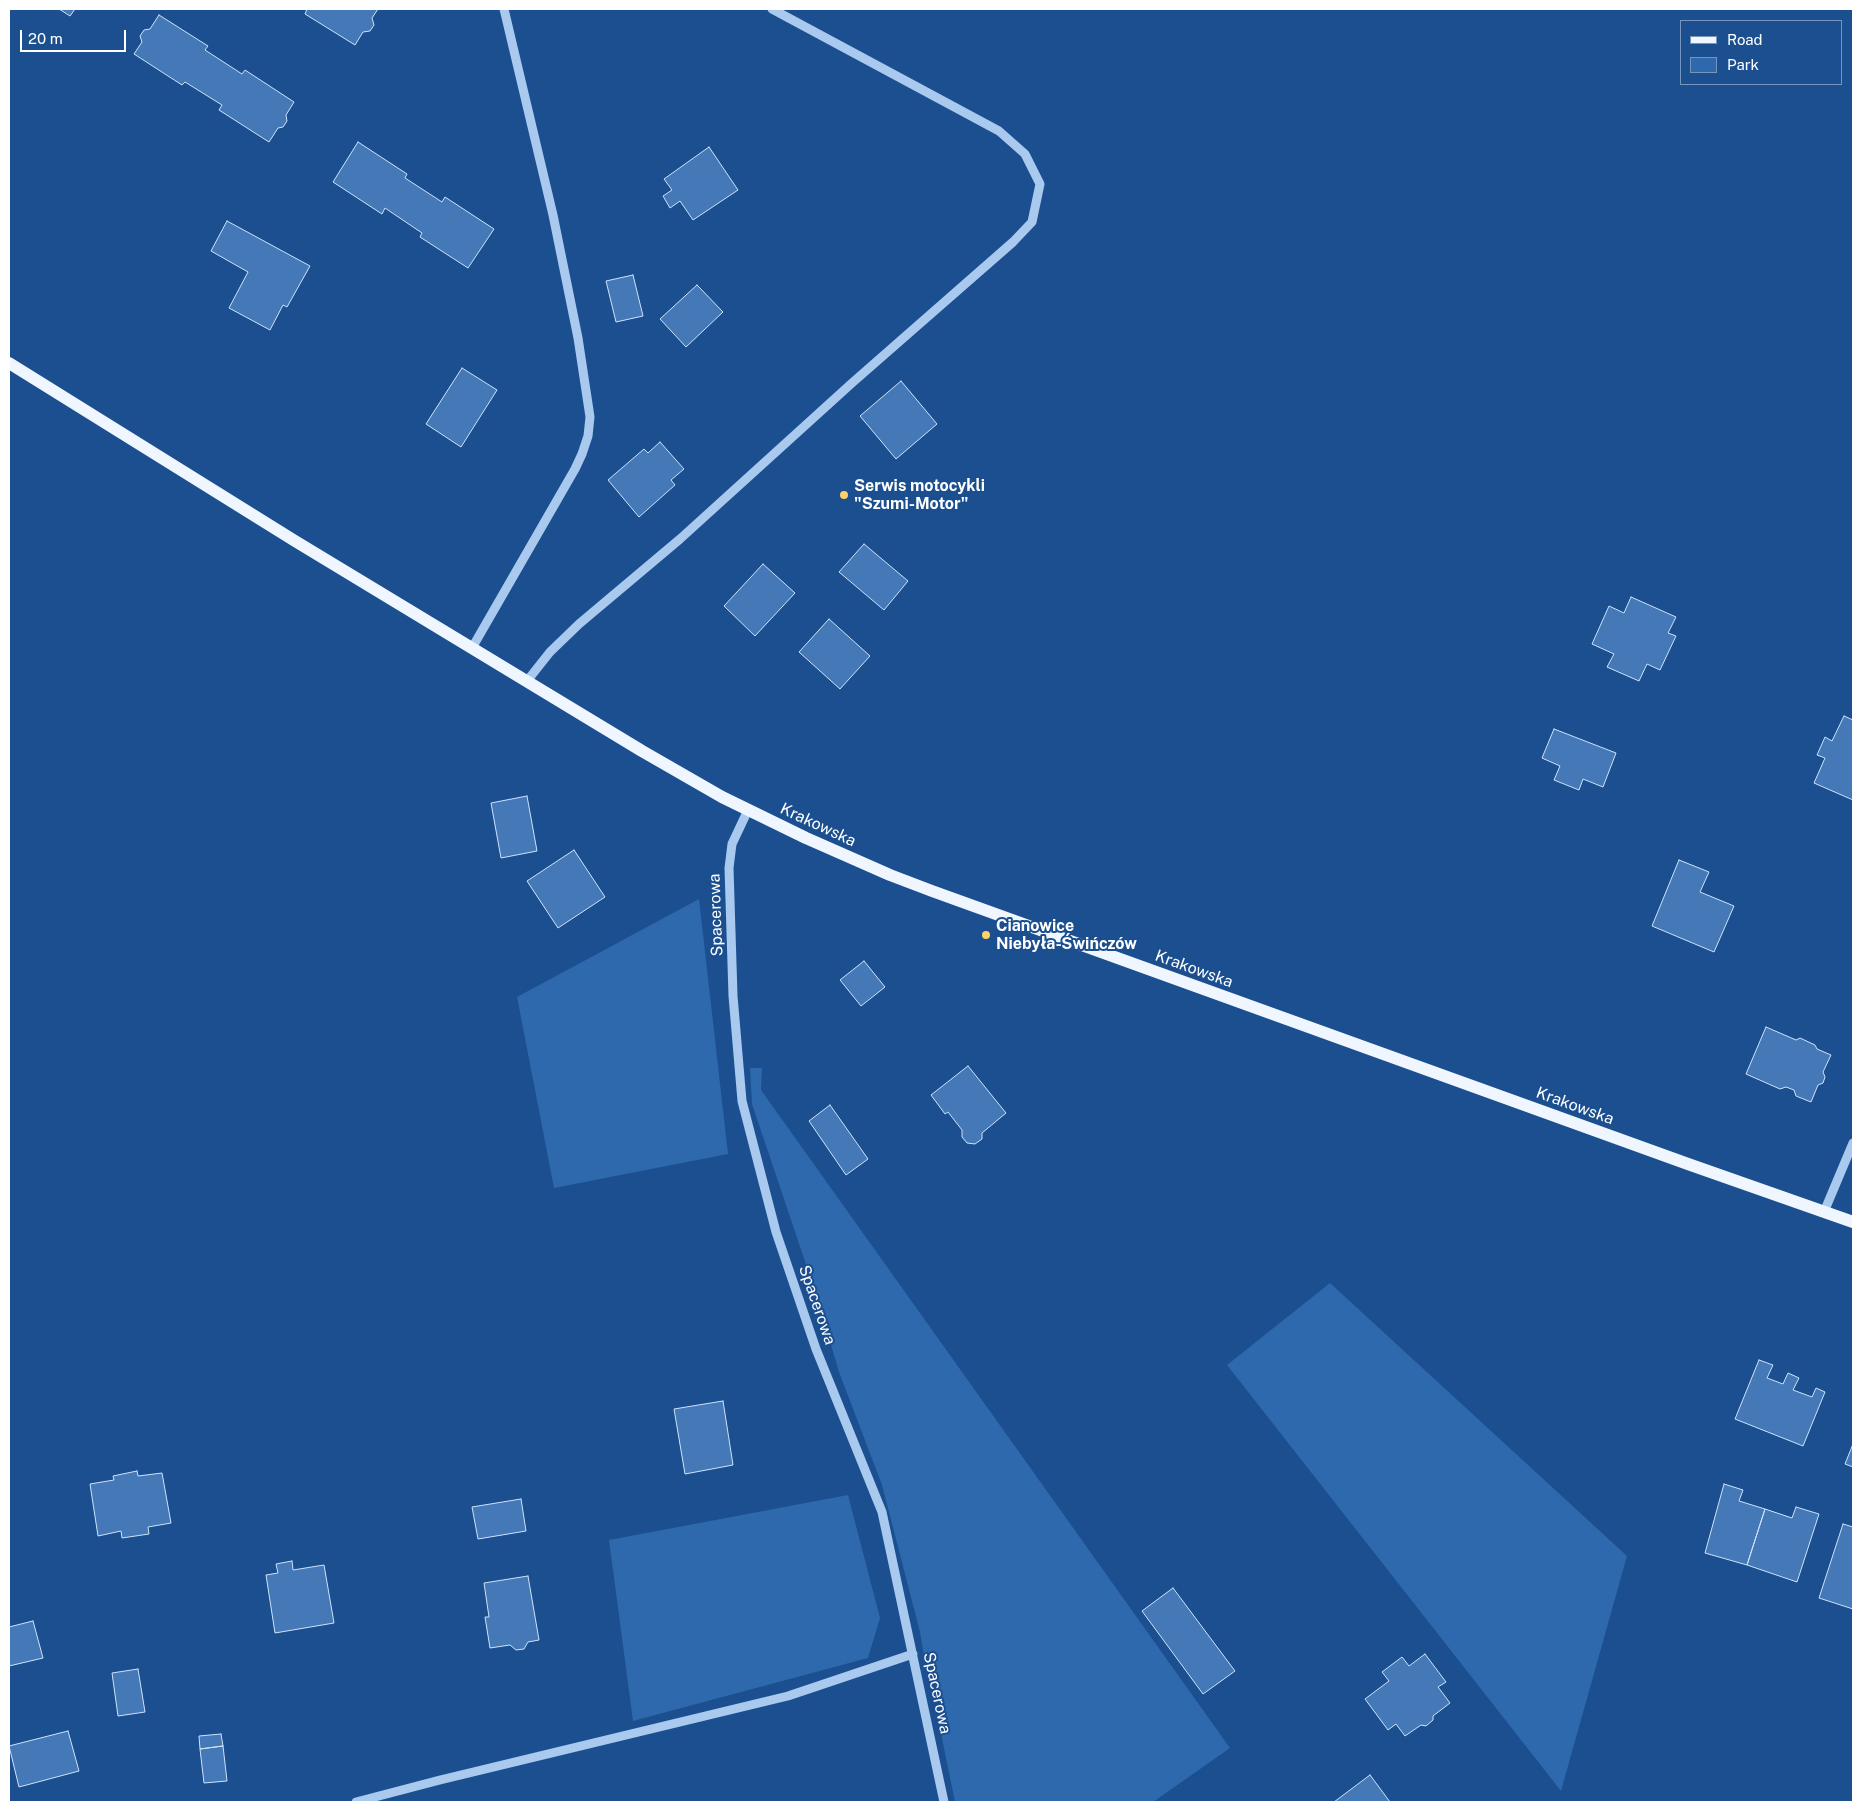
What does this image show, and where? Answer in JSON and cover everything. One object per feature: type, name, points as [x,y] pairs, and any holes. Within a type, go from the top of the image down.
[{"type":"main road","name":"Krakowska","points":[[9,363],[295,541],[679,772],[748,810],[838,853],[932,891],[1853,1222]]},
{"type":"street","points":[[472,648],[582,454],[588,436],[590,417],[578,338],[553,215],[504,9]]},
{"type":"street","points":[[527,681],[550,652],[579,624],[687,532],[852,383],[1013,242],[1032,222],[1040,184],[1025,154],[999,131],[772,9]]},
{"type":"street","name":"Spacerowa","points":[[748,810],[732,844],[729,868],[733,996],[742,1101],[776,1232],[816,1348],[882,1512],[944,1802]]},
{"type":"street","points":[[1824,1212],[1853,1143]]},
{"type":"street","points":[[356,1802],[788,1696],[913,1654]]},
{"type":"green space","points":[[699,899],[728,1154],[554,1188],[517,997]]},
{"type":"green space","points":[[750,1068],[762,1068],[761,1090],[1230,1748],[1153,1802],[955,1802],[937,1714],[941,1707],[935,1675],[925,1661],[920,1632],[882,1485],[839,1372],[818,1300],[752,1104]]},
{"type":"green space","points":[[1330,1283],[1627,1556],[1561,1791],[1227,1365]]},
{"type":"green space","points":[[848,1495],[880,1618],[868,1658],[633,1721],[609,1540]]},
{"type":"building","points":[[59,9],[75,9],[70,16]]},
{"type":"building","points":[[307,9],[378,9],[372,18],[374,25],[370,31],[363,32],[355,45],[305,14]]},
{"type":"building","points":[[159,15],[208,46],[205,50],[242,74],[245,70],[294,102],[286,115],[287,121],[283,127],[278,128],[269,142],[219,110],[222,105],[185,82],[182,85],[134,54],[142,42],[140,36],[144,30],[150,29]]},
{"type":"building","points":[[358,142],[407,174],[405,178],[442,202],[445,197],[494,229],[468,268],[420,237],[422,233],[385,208],[382,214],[333,182]]},
{"type":"building","points":[[709,147],[738,190],[693,220],[680,201],[670,208],[663,196],[672,190],[664,179]]},
{"type":"building","points":[[227,221],[310,266],[287,307],[283,305],[270,330],[229,308],[248,272],[211,251]]},
{"type":"building","points":[[633,275],[643,316],[616,322],[606,281]]},
{"type":"building","points":[[697,285],[723,312],[686,347],[660,319]]},
{"type":"building","points":[[462,368],[497,390],[461,447],[426,424]]},
{"type":"building","points":[[901,381],[937,424],[896,459],[860,416]]},
{"type":"building","points":[[660,442],[684,469],[671,480],[675,485],[639,517],[608,480],[644,449],[648,453]]},
{"type":"building","points":[[864,544],[908,581],[884,610],[839,572]]},
{"type":"building","points":[[763,564],[795,593],[755,636],[724,606]]},
{"type":"building","points":[[1631,597],[1676,617],[1668,633],[1676,636],[1660,670],[1647,664],[1639,681],[1607,667],[1614,654],[1592,644],[1609,606],[1624,613]]},
{"type":"building","points":[[829,619],[870,656],[840,689],[799,652]]},
{"type":"building","points":[[1844,716],[1853,720],[1853,800],[1814,783],[1825,758],[1817,755],[1825,737],[1832,741]]},
{"type":"building","points":[[1554,729],[1616,753],[1603,787],[1583,779],[1579,790],[1554,780],[1560,766],[1542,758]]},
{"type":"building","points":[[527,796],[537,851],[501,858],[491,803]]},
{"type":"building","points":[[574,850],[605,897],[558,928],[527,881]]},
{"type":"building","points":[[1679,860],[1709,872],[1700,892],[1734,906],[1714,952],[1652,926]]},
{"type":"building","points":[[864,961],[885,987],[861,1006],[840,980]]},
{"type":"building","points":[[1766,1027],[1796,1040],[1800,1038],[1831,1055],[1823,1072],[1825,1077],[1823,1083],[1818,1085],[1811,1102],[1796,1096],[1794,1090],[1786,1087],[1780,1089],[1746,1074]]},
{"type":"building","points":[[968,1066],[1006,1113],[982,1133],[982,1139],[975,1144],[967,1143],[962,1137],[962,1130],[948,1112],[945,1114],[931,1095]]},
{"type":"building","points":[[830,1105],[868,1159],[846,1175],[809,1121]]},
{"type":"building","points":[[1759,1360],[1773,1365],[1767,1378],[1783,1384],[1788,1373],[1799,1378],[1793,1390],[1812,1397],[1816,1388],[1825,1392],[1803,1446],[1735,1419]]},
{"type":"building","points":[[723,1401],[733,1465],[685,1474],[674,1409]]},
{"type":"building","points":[[1853,1444],[1853,1467],[1845,1464]]},
{"type":"building","points":[[137,1471],[138,1476],[162,1473],[171,1523],[148,1527],[149,1534],[122,1538],[121,1531],[98,1536],[90,1484],[114,1480],[113,1476]]},
{"type":"building","points":[[1724,1484],[1743,1490],[1739,1501],[1765,1509],[1747,1565],[1705,1553]]},
{"type":"building","points":[[521,1499],[526,1531],[478,1539],[472,1507]]},
{"type":"building","points":[[1796,1507],[1819,1514],[1797,1582],[1747,1565],[1765,1509],[1792,1518]]},
{"type":"building","points":[[1843,1524],[1853,1527],[1853,1609],[1819,1598]]},
{"type":"building","points":[[292,1561],[293,1570],[324,1565],[334,1623],[275,1633],[266,1575],[278,1573],[276,1564]]},
{"type":"building","points":[[528,1576],[539,1640],[528,1642],[524,1649],[516,1650],[510,1645],[490,1648],[485,1617],[489,1617],[484,1583]]},
{"type":"building","points":[[1173,1588],[1235,1671],[1203,1694],[1142,1611]]},
{"type":"building","points":[[33,1621],[43,1658],[9,1666],[9,1627]]},
{"type":"building","points":[[1425,1654],[1446,1682],[1438,1687],[1450,1703],[1433,1716],[1433,1720],[1426,1726],[1421,1725],[1405,1736],[1396,1724],[1388,1730],[1365,1699],[1389,1681],[1382,1672],[1402,1657],[1409,1666]]},
{"type":"building","points":[[138,1669],[145,1712],[118,1716],[112,1673]]},
{"type":"building","points":[[68,1731],[79,1771],[19,1787],[9,1746]]},
{"type":"building","points":[[221,1734],[223,1746],[200,1749],[199,1736]]},
{"type":"building","points":[[223,1746],[227,1781],[204,1783],[200,1749]]},
{"type":"building","points":[[1370,1775],[1390,1802],[1334,1802]]},
{"type":"place","name":"Serwis motocykli \"Szumi-Motor\"","points":[[844,495]]},
{"type":"place","name":"Cianowice Niebyła-Świńczów","points":[[986,935]]}]
